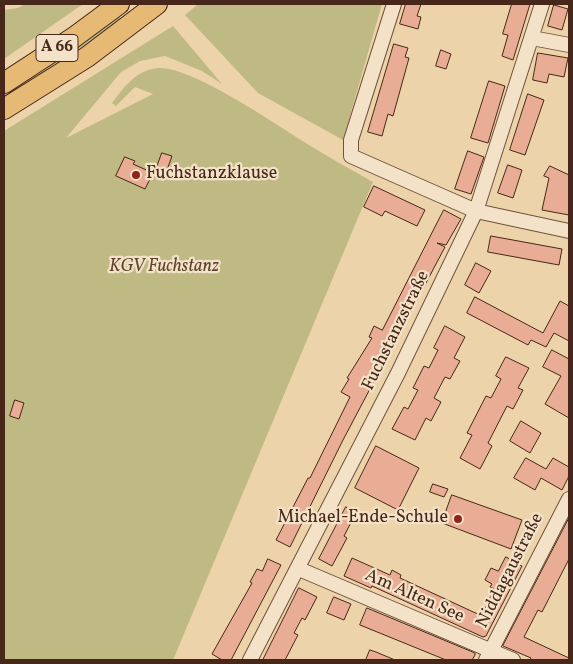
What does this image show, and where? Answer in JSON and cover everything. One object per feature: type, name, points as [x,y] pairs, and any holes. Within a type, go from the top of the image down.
[{"type":"highway","name":"A 66","points":[[4,110],[87,57],[156,4]]},
{"type":"highway","name":"A 66","points":[[4,83],[115,6]]},
{"type":"street","points":[[394,4],[351,140],[351,156],[476,211],[569,231]]},
{"type":"street","name":"Fuchstanzstraße","points":[[250,660],[398,373],[476,211],[542,4]]},
{"type":"street","points":[[532,38],[569,45]]},
{"type":"street","name":"Niddagaustraße","points":[[489,656],[569,499]]},
{"type":"street","name":"Am Alten See","points":[[299,568],[489,656],[513,660]]},
{"type":"green space","points":[[25,4],[83,4],[4,59],[4,10],[18,8]]},
{"type":"green space","points":[[198,4],[382,4],[343,140],[258,93],[185,15]]},
{"type":"green space","points":[[119,17],[122,20],[62,63],[4,100],[4,95],[81,45]]},
{"type":"green space","name":"KGV Fuchstanz","points":[[173,26],[222,84],[202,71],[165,56],[140,61],[121,72],[66,138],[153,94],[135,87],[116,106],[112,103],[126,85],[138,75],[151,69],[174,70],[193,77],[237,100],[373,182],[173,660],[4,660],[4,131]]},
{"type":"building","points":[[406,4],[421,4],[417,16],[421,17],[418,29],[400,24]]},
{"type":"building","points":[[512,4],[530,4],[513,60],[502,56],[508,35],[503,34]]},
{"type":"building","points":[[554,5],[568,9],[562,30],[548,26]]},
{"type":"building","points":[[394,44],[408,48],[405,57],[409,58],[393,116],[388,114],[382,136],[368,132]]},
{"type":"building","points":[[441,50],[451,54],[446,69],[436,66]]},
{"type":"building","points":[[538,53],[568,58],[564,77],[549,74],[547,83],[533,80]]},
{"type":"building","points":[[489,81],[505,86],[488,143],[471,138]]},
{"type":"building","points":[[528,94],[544,100],[525,155],[510,150]]},
{"type":"building","points":[[468,151],[484,157],[471,194],[455,189]]},
{"type":"building","points":[[162,153],[172,156],[167,170],[157,167]]},
{"type":"building","points":[[125,157],[135,161],[133,164],[153,173],[145,189],[116,176]]},
{"type":"building","points":[[508,165],[522,170],[513,198],[498,193]]},
{"type":"building","points":[[550,166],[569,175],[569,215],[542,210],[549,178],[544,176]]},
{"type":"building","points":[[374,186],[425,210],[417,226],[385,211],[382,216],[364,207]]},
{"type":"building","points":[[444,210],[461,219],[446,245],[437,243],[445,247],[343,440],[290,547],[276,540],[308,478],[310,478],[350,397],[341,392],[349,379],[347,378],[372,338],[369,337],[374,326],[382,330]]},
{"type":"building","points":[[491,236],[562,249],[559,265],[488,252]]},
{"type":"building","points":[[476,263],[491,271],[479,293],[465,285]]},
{"type":"building","points":[[475,297],[543,333],[560,301],[569,306],[569,341],[554,333],[546,347],[531,340],[528,345],[467,313]]},
{"type":"building","points":[[445,326],[465,337],[454,358],[460,361],[450,379],[445,377],[434,398],[441,402],[431,421],[426,418],[415,440],[392,429],[404,407],[408,409],[418,390],[413,388],[424,366],[429,368],[438,350],[434,348]]},
{"type":"building","points":[[552,350],[569,359],[569,418],[545,404],[561,376],[543,367]]},
{"type":"building","points":[[506,357],[529,368],[518,388],[523,390],[513,409],[507,406],[488,443],[492,446],[480,469],[460,458],[472,435],[467,433],[486,396],[491,398],[501,379],[496,376]]},
{"type":"building","points":[[15,400],[24,403],[19,419],[10,416]]},
{"type":"building","points":[[521,421],[541,433],[530,453],[510,441]]},
{"type":"building","points":[[376,446],[419,468],[398,510],[355,488]]},
{"type":"building","points":[[526,458],[546,469],[553,458],[569,467],[569,476],[562,490],[541,478],[535,490],[514,478]]},
{"type":"building","points":[[433,484],[448,489],[444,497],[430,492]]},
{"type":"building","points":[[452,495],[522,520],[511,549],[442,523]]},
{"type":"building","points":[[346,507],[356,513],[344,536],[347,538],[332,566],[319,559]]},
{"type":"building","points":[[569,518],[569,559],[542,612],[538,610],[524,637],[569,658],[569,660],[530,660],[531,658],[503,646]]},
{"type":"building","points":[[506,557],[522,566],[486,636],[483,637],[372,586],[371,588],[344,576],[352,558],[390,575],[392,570],[401,575],[400,578],[482,616],[494,589],[490,587],[492,584],[485,580],[491,568],[498,571]]},
{"type":"building","points":[[268,559],[281,565],[231,660],[222,660],[212,654],[252,583],[250,582],[257,569],[262,571]]},
{"type":"building","points":[[299,588],[317,597],[305,620],[302,618],[294,633],[298,635],[285,660],[263,660]]},
{"type":"building","points":[[334,597],[351,604],[344,620],[327,613]]},
{"type":"building","points":[[367,608],[475,653],[475,655],[472,660],[446,660],[360,625]]},
{"type":"building","points":[[370,650],[376,652],[395,660],[366,660]]},
{"type":"place","name":"Fuchstanzklause","points":[[136,175]]},
{"type":"place","name":"Michael-Ende-Schule","points":[[458,519]]}]
